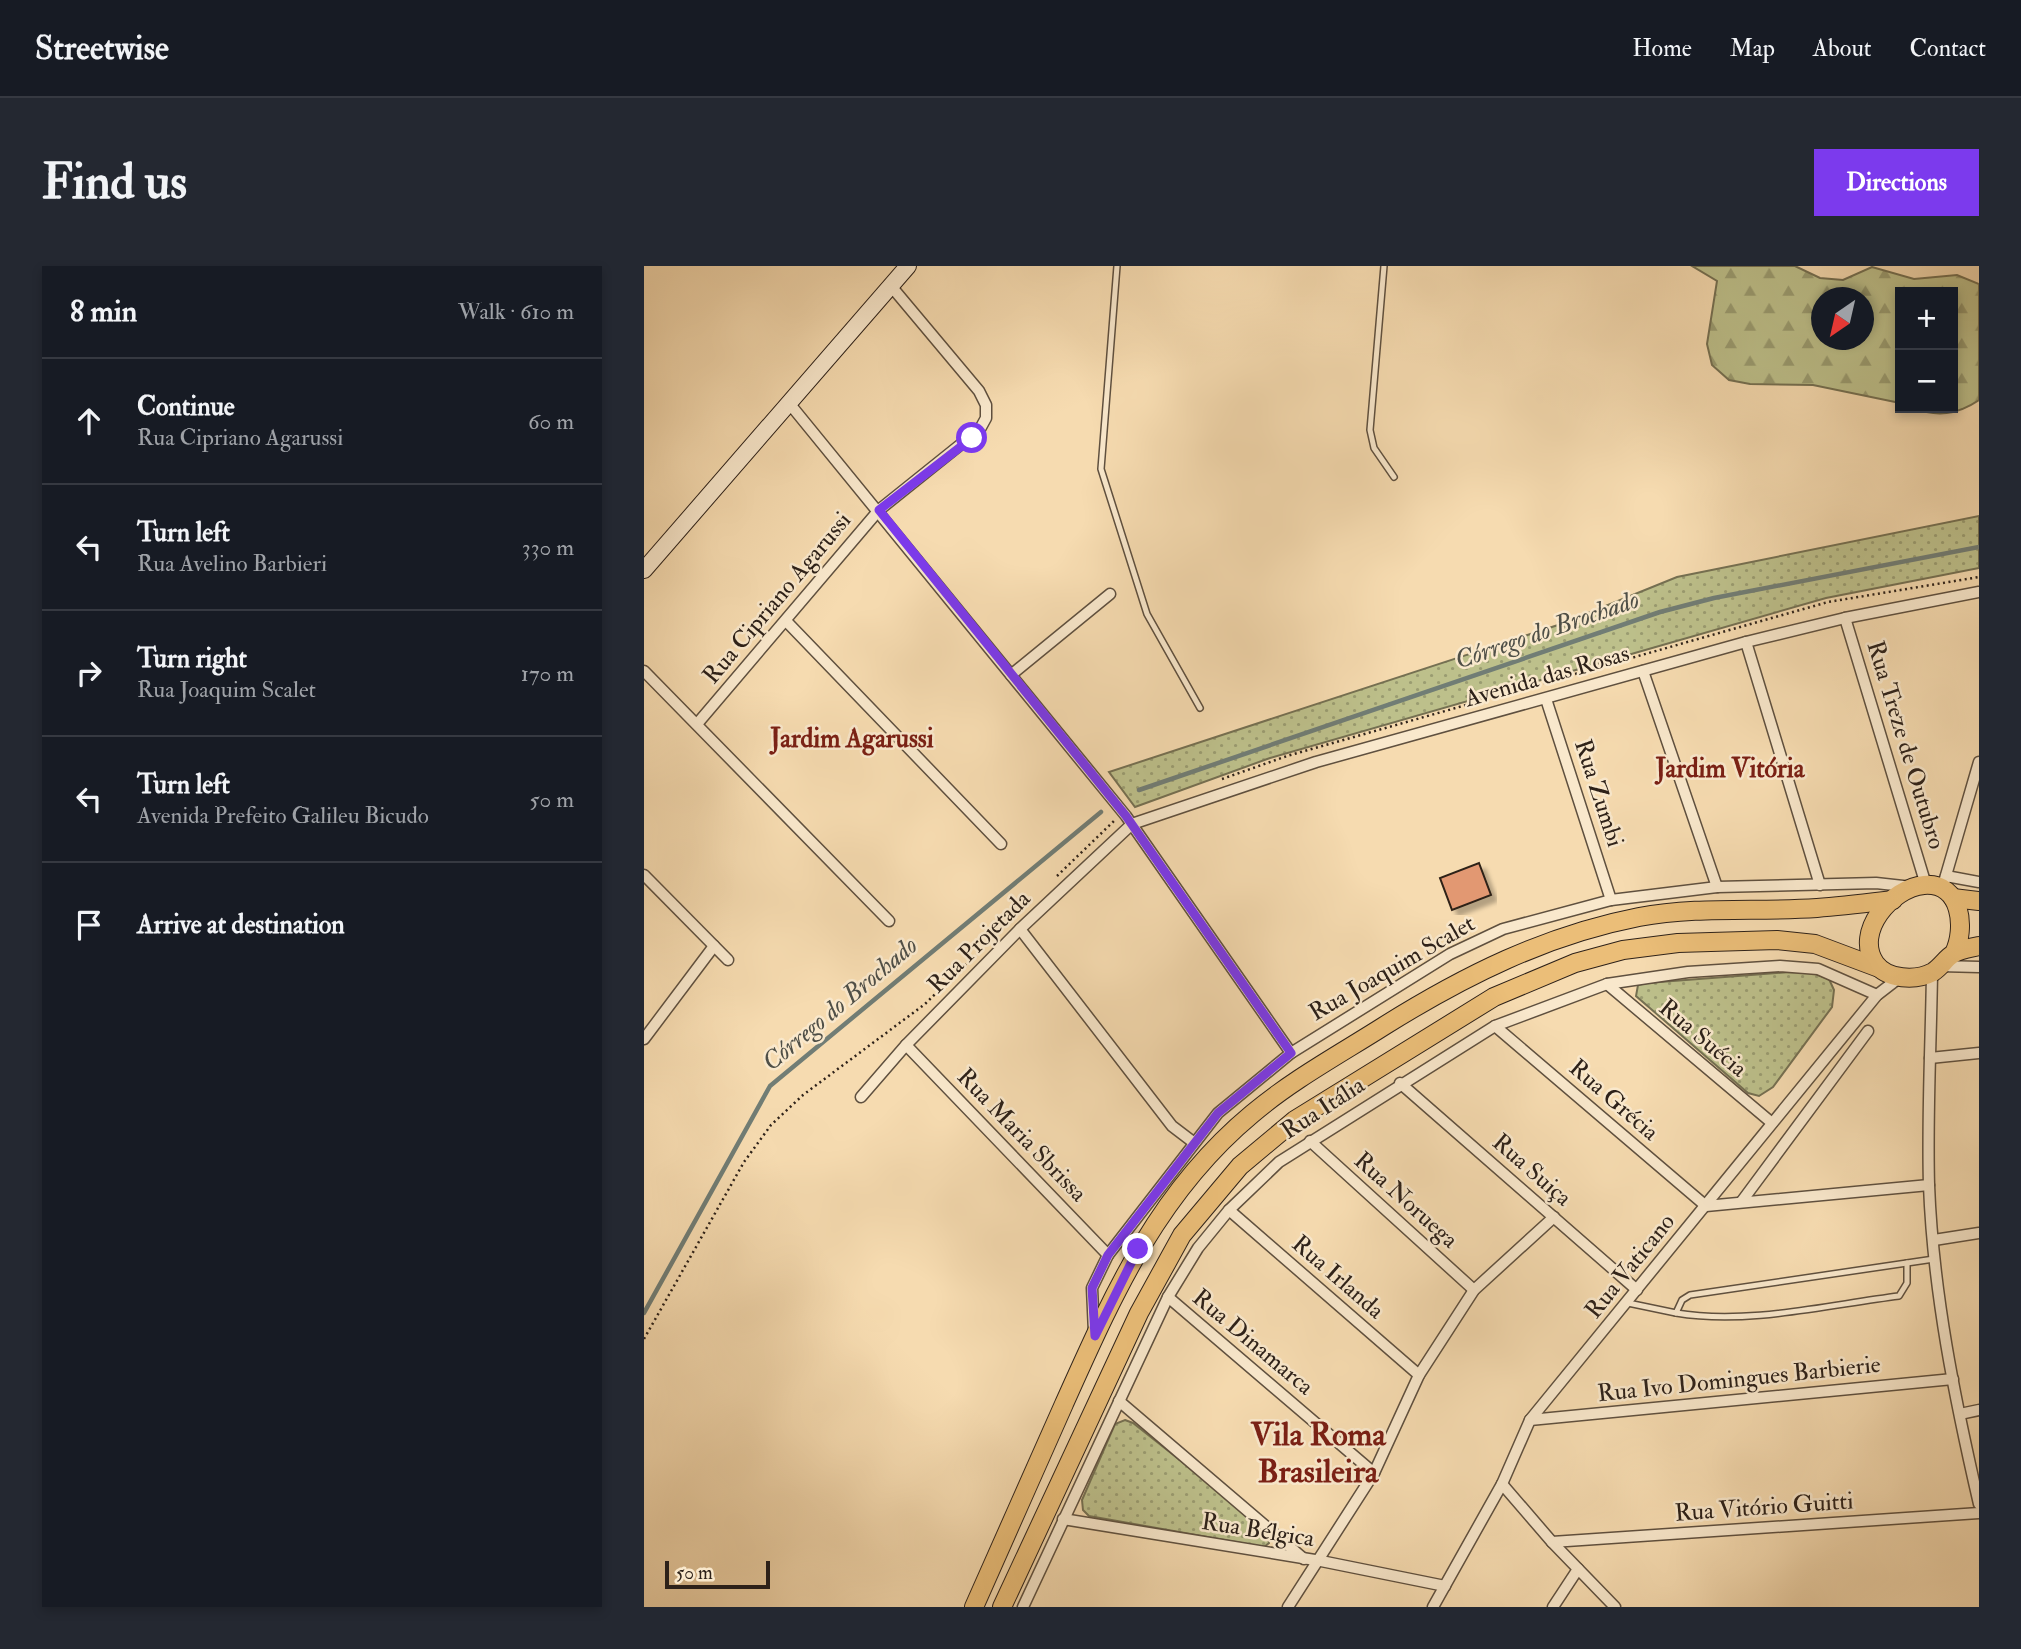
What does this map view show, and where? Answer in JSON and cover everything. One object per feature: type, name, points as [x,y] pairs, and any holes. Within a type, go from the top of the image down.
[{"type":"main road","points":[[1936,887],[1959,909],[1962,923],[1954,953]]},
{"type":"main road","points":[[974,1607],[1095,1336],[1147,1233],[1165,1207],[1223,1141],[1251,1114],[1290,1086],[1449,986],[1502,960],[1576,933],[1641,917],[1700,910],[1816,908],[1893,900],[1936,887],[1979,901]]},
{"type":"main road","points":[[1879,968],[1870,956],[1868,941],[1872,925],[1893,900]]},
{"type":"main road","points":[[1002,1607],[1139,1313],[1177,1244],[1240,1166],[1295,1120],[1494,998],[1575,963],[1623,950],[1678,943],[1777,940],[1815,944],[1899,978],[1936,970],[1954,953],[1979,946]]},
{"type":"street","points":[[644,570],[908,266]]},
{"type":"street","name":"Rua Cipriano Agarussi","points":[[697,724],[787,622],[879,510],[972,438],[986,418],[986,405],[979,391],[891,286]]},
{"type":"street","points":[[789,403],[879,510],[1129,820],[1291,1053]]},
{"type":"street","name":"Avenida das Rosas","points":[[1129,820],[1316,762],[1746,642],[1845,618],[1979,592]]},
{"type":"street","points":[[1012,675],[1110,594]]},
{"type":"street","name":"Rua Treze de Outubro","points":[[1845,618],[1936,887]]},
{"type":"street","points":[[787,622],[1001,844]]},
{"type":"street","points":[[1746,642],[1820,885]]},
{"type":"street","points":[[644,671],[889,920]]},
{"type":"street","points":[[1643,671],[1717,887]]},
{"type":"street","name":"Rua Zumbi","points":[[1546,699],[1611,900]]},
{"type":"street","points":[[1936,887],[1974,800],[1979,762]]},
{"type":"street","name":"Rua Projetada","points":[[861,1097],[906,1045],[1129,820]]},
{"type":"street","points":[[644,875],[728,960]]},
{"type":"street","name":"Rua Joaquim Scalet","points":[[1095,1336],[1092,1288],[1108,1255],[1218,1113],[1291,1053],[1480,938],[1551,915],[1611,900],[1717,887],[1876,883],[1936,887],[1979,882]]},
{"type":"street","points":[[1020,929],[1172,1126],[1193,1142]]},
{"type":"street","points":[[644,1040],[714,946]]},
{"type":"street","name":"Rua Itália","points":[[1023,1607],[1168,1297],[1198,1248],[1229,1210],[1279,1161],[1495,1026],[1607,984],[1688,972],[1780,966],[1818,969],[1877,995]]},
{"type":"street","points":[[1979,967],[1936,970],[1930,1058],[1929,1185],[1953,1379],[1979,1504]]},
{"type":"street","name":"Rua Vaticano","points":[[1433,1607],[1502,1484],[1530,1420],[1877,995],[1899,978]]},
{"type":"street","name":"Rua Suécia","points":[[1607,984],[1772,1124]]},
{"type":"street","name":"Rua Grécia","points":[[1495,1026],[1706,1206]]},
{"type":"street","points":[[1742,1201],[1868,1031]]},
{"type":"street","name":"Rua Maria Sbrissa","points":[[906,1045],[1108,1255]]},
{"type":"street","points":[[1930,1058],[1979,1053]]},
{"type":"street","name":"Rua Suiça","points":[[1400,1083],[1637,1290]]},
{"type":"street","name":"Rua Noruega","points":[[1310,1141],[1474,1290]]},
{"type":"street","points":[[1706,1206],[1929,1185]]},
{"type":"street","name":"Rua Irlanda","points":[[1229,1210],[1419,1375]]},
{"type":"street","points":[[1288,1607],[1321,1561],[1374,1473],[1419,1375],[1474,1290],[1555,1217]]},
{"type":"street","points":[[1934,1240],[1979,1233]]},
{"type":"street","name":"Rua Dinamarca","points":[[1168,1297],[1374,1473]]},
{"type":"street","name":"Rua Ivo Domingues Barbierie","points":[[1530,1420],[1953,1379]]},
{"type":"street","points":[[1119,1401],[1304,1559]]},
{"type":"street","points":[[1959,1414],[1979,1410]]},
{"type":"street","points":[[1502,1484],[1552,1542],[1615,1607]]},
{"type":"street","name":"Rua Vitório Guitti","points":[[1552,1542],[1979,1513]]},
{"type":"street","name":"Rua Bélgica","points":[[1063,1519],[1321,1561],[1446,1587]]},
{"type":"street","points":[[1553,1607],[1578,1569]]},
{"type":"lane","points":[[1116,266],[1101,469],[1147,614],[1200,708]]},
{"type":"lane","points":[[1384,266],[1370,430],[1374,448],[1394,477]]},
{"type":"lane","points":[[1676,1313],[1682,1300],[1690,1295],[1937,1259]]},
{"type":"lane","points":[[1627,1302],[1706,1317],[1755,1314],[1899,1296],[1907,1283],[1907,1263]]},
{"type":"path","points":[[1210,784],[1287,756],[1828,602],[1979,577]]},
{"type":"path","points":[[1053,879],[1112,822],[1129,820]]},
{"type":"path","points":[[644,1339],[744,1162],[771,1125],[803,1095],[925,1004],[974,956]]},
{"type":"green space","points":[[1692,266],[1795,266],[1820,278],[1843,280],[1872,267],[1914,279],[1957,275],[1979,284],[1979,400],[1958,410],[1958,287],[1895,287],[1895,402],[1813,385],[1750,384],[1729,380],[1712,365],[1707,344],[1717,281]]},
{"type":"green space","points":[[1979,516],[1979,568],[1826,598],[1270,758],[1135,807],[1109,772],[1561,624],[1677,577]]},
{"type":"green space","points":[[1790,972],[1813,973],[1829,979],[1834,990],[1832,1007],[1773,1087],[1759,1096],[1748,1093],[1636,996],[1638,985],[1647,983]]},
{"type":"green space","points":[[1125,1420],[1133,1423],[1257,1521],[1267,1531],[1269,1543],[1264,1547],[1089,1516],[1083,1510],[1082,1500],[1115,1424]]},
{"type":"building","points":[[1479,863],[1491,895],[1452,910],[1440,878]]},
{"type":"waterway","name":"Córrego do Brochado","points":[[1139,790],[1660,612],[1714,598],[1979,547]]},
{"type":"waterway","name":"Córrego do Brochado","points":[[644,1313],[770,1086],[1101,812]]},
{"type":"district","name":"Jardim Agarussi","points":[[852,739]]},
{"type":"district","name":"Jardim Vitória","points":[[1730,769]]},
{"type":"district","name":"Vila Roma Brasileira","points":[[1318,1454]]},
{"type":"route","points":[[972,438],[879,510],[1126,816],[1291,1053],[1275,1063],[1218,1113],[1108,1255],[1092,1288],[1090,1300],[1095,1336],[1138,1249]]}]
